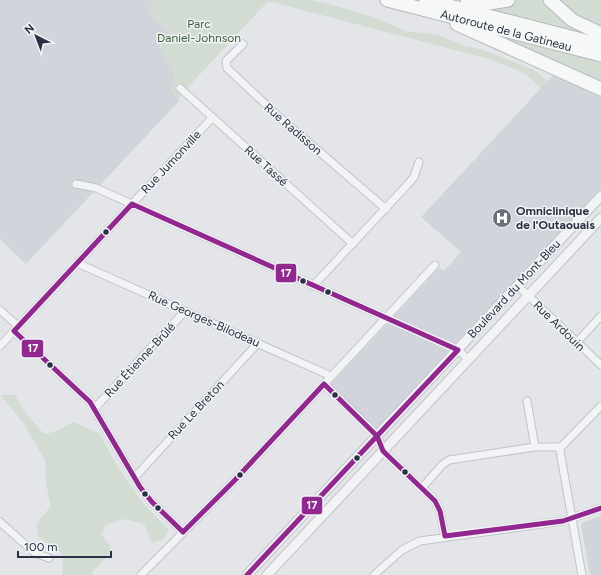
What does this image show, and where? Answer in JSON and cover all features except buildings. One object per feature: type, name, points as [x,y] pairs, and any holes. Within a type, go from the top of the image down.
[{"type":"highway","name":"Autoroute de la Gatineau","points":[[387,0],[425,5],[601,45]]},
{"type":"highway","points":[[467,0],[493,3],[508,0]]},
{"type":"highway","points":[[550,0],[572,20],[601,34]]},
{"type":"highway","name":"Autoroute de la Gatineau","points":[[425,5],[601,55]]},
{"type":"highway","points":[[425,5],[601,89]]},
{"type":"street","name":"Rue Radisson","points":[[243,44],[226,61],[227,68],[279,117],[386,209]]},
{"type":"street","name":"Rue Tassé","points":[[180,88],[353,244]]},
{"type":"street","name":"Rue Jumonville","points":[[0,346],[212,118]]},
{"type":"street","points":[[313,286],[386,209],[414,176],[419,162]]},
{"type":"street","points":[[76,184],[96,188],[132,204],[458,350],[468,359]]},
{"type":"street","name":"Boulevard du Mont-Bleu","points":[[247,575],[601,196]]},
{"type":"street","name":"Boulevard du Mont-Bleu","points":[[267,575],[601,218]]},
{"type":"street","name":"Rue Georges-Bilodeau","points":[[77,263],[258,342],[331,376]]},
{"type":"street","points":[[141,575],[234,481],[436,265]]},
{"type":"street","name":"Rue Ardouin","points":[[518,286],[601,365]]},
{"type":"street","points":[[0,310],[16,329],[82,393],[94,409],[134,478],[152,502],[183,532]]},
{"type":"street","name":"Rue Étienne-Brûlé","points":[[94,409],[185,311]]},
{"type":"street","points":[[577,342],[601,316]]},
{"type":"street","name":"Rue Le Breton","points":[[134,478],[258,342]]},
{"type":"street","points":[[428,381],[438,391]]},
{"type":"street","points":[[324,384],[378,435],[383,451],[438,505],[445,536]]},
{"type":"street","points":[[527,401],[535,448]]},
{"type":"street","points":[[582,575],[560,460],[561,447],[601,406]]},
{"type":"street","points":[[422,488],[442,465],[449,460],[535,448],[561,447]]},
{"type":"street","points":[[374,575],[407,547],[420,541],[445,536],[572,518],[601,508]]},
{"type":"street","points":[[0,522],[35,553],[49,558]]},
{"type":"shaded area","points":[[0,0],[155,0],[147,12],[169,33],[160,46],[171,64],[174,74],[174,83],[171,91],[180,100],[26,264],[0,239]]},
{"type":"shaded area","points":[[556,72],[601,92],[601,188],[377,428],[329,386],[439,268],[444,271],[461,252],[421,217]]},
{"type":"shaded area","points":[[601,516],[601,575],[590,575],[581,525],[583,522]]},
{"type":"green space","name":"Parc Daniel-Johnson","points":[[155,0],[310,0],[337,6],[373,17],[406,31],[438,35],[465,46],[481,49],[534,70],[547,81],[541,88],[524,73],[489,59],[268,1],[178,98],[171,91],[174,74],[160,49],[169,33],[147,12]]},
{"type":"green space","points":[[516,0],[545,0],[579,28],[577,32],[496,12],[497,7]]},
{"type":"green space","points":[[556,0],[601,0],[601,28],[568,11]]},
{"type":"green space","points":[[494,35],[601,62],[601,86]]},
{"type":"green space","points":[[0,395],[15,395],[24,411],[44,434],[54,432],[73,422],[100,434],[116,464],[141,501],[169,530],[163,540],[152,543],[144,524],[126,519],[106,525],[101,534],[110,546],[110,553],[92,572],[93,575],[63,575],[62,553],[38,537],[36,524],[51,506],[46,484],[45,460],[22,421]]},
{"type":"transit line","name":"17","points":[[132,204],[458,350],[377,436],[324,384],[234,481],[183,532],[152,502],[140,487],[90,402],[14,331],[132,204]]},
{"type":"transit line","name":"17","points":[[247,575],[377,436]]},
{"type":"transit line","name":"17","points":[[377,436],[383,451],[435,501],[440,511],[445,536],[563,521],[601,508]]},
{"type":"place","name":"Omniclinique de l'Outaouais","points":[[502,218]]}]
